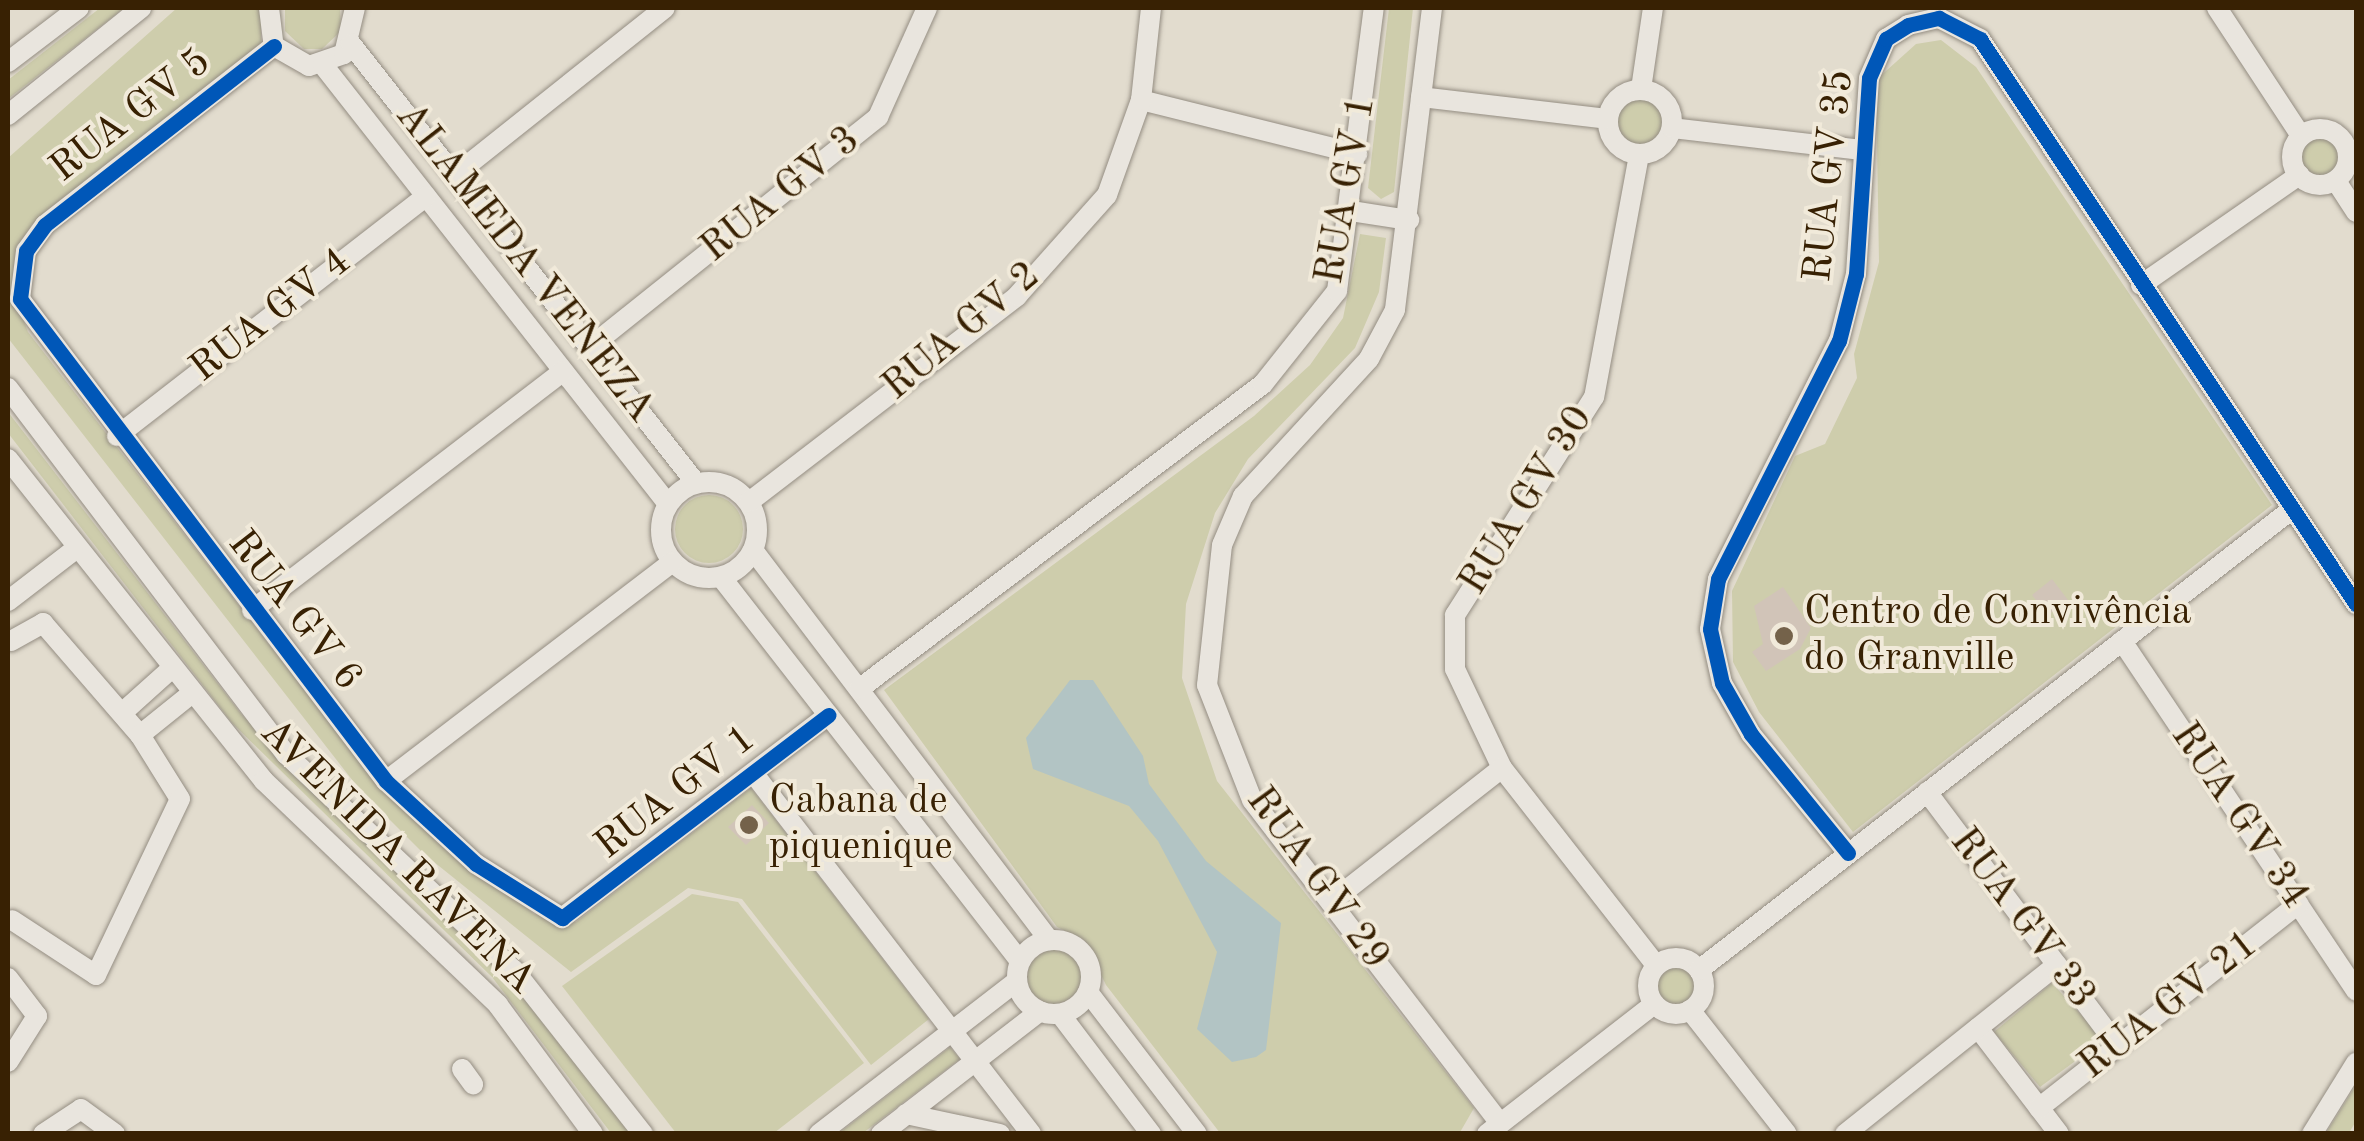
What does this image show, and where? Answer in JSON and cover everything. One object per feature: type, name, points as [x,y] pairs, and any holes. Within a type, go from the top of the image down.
[{"type":"street","points":[[8,62],[79,8]]},
{"type":"street","points":[[8,115],[141,8]]},
{"type":"street","points":[[269,8],[274,46],[296,63],[323,65],[351,44],[355,8]]},
{"type":"street","points":[[454,176],[665,8]]},
{"type":"street","name":"RUA GV 3","points":[[590,348],[878,118],[927,8]]},
{"type":"street","name":"RUA GV 2","points":[[749,502],[1016,296],[1107,194],[1140,100],[1151,8]]},
{"type":"street","name":"RUA GV 1","points":[[859,689],[1263,384],[1337,291],[1351,211],[1374,8]]},
{"type":"street","name":"RUA GV 29","points":[[1432,8],[1395,310],[1369,358],[1244,496],[1222,545],[1207,686],[1252,800],[1331,902],[1493,1128]]},
{"type":"street","points":[[1642,88],[1653,8]]},
{"type":"street","points":[[2217,8],[2301,136]]},
{"type":"street","name":"RUA GV 35","points":[[1848,853],[1751,734],[1722,683],[1710,629],[1718,580],[1839,341],[1856,274],[1869,78],[1886,39],[1939,18],[1980,38],[2356,604]]},
{"type":"street","name":"ALAMEDA VENEZA","points":[[351,44],[696,483]]},
{"type":"street","name":"RUA GV 5","points":[[20,299],[26,251],[45,225],[274,46]]},
{"type":"street","name":"ALAMEDA VENEZA","points":[[323,65],[668,504]]},
{"type":"street","points":[[1642,88],[1666,103],[1672,128],[1664,143],[1639,155],[1615,143],[1608,119],[1618,98],[1642,88]]},
{"type":"street","points":[[1422,97],[1608,119]]},
{"type":"street","points":[[1140,100],[1357,154]]},
{"type":"street","points":[[1672,128],[1863,150]]},
{"type":"street","points":[[2299,175],[2292,158],[2301,136],[2322,128],[2350,137],[2348,159],[2336,182]]},
{"type":"street","name":"RUA GV 30","points":[[1639,155],[1594,397],[1455,615],[1455,669],[1502,768],[1656,965]]},
{"type":"street","points":[[2142,285],[2299,175],[2336,182],[2356,212]]},
{"type":"street","name":"RUA GV 4","points":[[117,436],[426,196]]},
{"type":"street","points":[[1351,211],[1408,220]]},
{"type":"street","points":[[496,285],[523,263]]},
{"type":"street","name":"RUA GV 6","points":[[20,299],[117,436],[386,782],[476,864],[562,918]]},
{"type":"street","points":[[252,610],[564,371]]},
{"type":"street","name":"AVENIDA RAVENA","points":[[8,388],[286,754],[514,970],[644,1134]]},
{"type":"street","name":"AVENIDA RAVENA","points":[[8,459],[73,551],[264,782],[498,1005],[593,1134]]},
{"type":"street","points":[[672,562],[660,533],[668,504],[696,483],[726,484],[749,502],[753,550],[1049,940],[1086,960],[1088,992],[1197,1134]]},
{"type":"street","points":[[1699,970],[2291,510]]},
{"type":"street","points":[[721,577],[753,550]]},
{"type":"street","points":[[8,600],[73,551]]},
{"type":"street","points":[[672,562],[721,577],[1050,1013],[1151,1134]]},
{"type":"street","points":[[386,782],[672,562]]},
{"type":"street","points":[[12,641],[43,622],[140,735],[180,798],[179,816],[96,975],[12,920]]},
{"type":"street","name":"RUA GV 34","points":[[2122,641],[2356,991]]},
{"type":"street","points":[[122,712],[170,669]]},
{"type":"street","points":[[140,735],[191,694]]},
{"type":"street","name":"RUA GV 1","points":[[562,918],[828,715]]},
{"type":"street","points":[[1331,902],[1502,768]]},
{"type":"street","points":[[754,774],[1028,1133]]},
{"type":"street","name":"RUA GV 33","points":[[1927,792],[2118,1046]]},
{"type":"street","name":"RUA GV 21","points":[[2040,1108],[2298,904]]},
{"type":"street","points":[[820,1134],[952,1031],[1049,940]]},
{"type":"street","points":[[1654,1004],[1648,980],[1656,965],[1678,958],[1699,970],[1703,992],[1690,1010]]},
{"type":"street","points":[[1844,1134],[2057,965]]},
{"type":"street","points":[[8,978],[37,1016],[11,1049]]},
{"type":"street","points":[[881,1134],[975,1061],[1088,992]]},
{"type":"street","points":[[1493,1128],[1654,1004],[1690,1010],[1788,1134]]},
{"type":"street","points":[[1978,1028],[2059,1134]]},
{"type":"street","points":[[2312,1134],[2356,1063]]},
{"type":"street","points":[[42,1134],[81,1109],[115,1134]]},
{"type":"street","points":[[906,1114],[1000,1134]]},
{"type":"green space","points":[[100,8],[124,8],[8,99],[8,80]]},
{"type":"green space","points":[[177,8],[261,8],[261,44],[31,225],[16,301],[28,332],[379,787],[534,914],[576,922],[751,788],[929,1019],[871,1065],[742,899],[688,888],[571,972],[424,854],[360,790],[8,338],[8,158]]},
{"type":"green space","points":[[285,8],[340,8],[341,31],[322,49],[304,49],[285,31]]},
{"type":"green space","points":[[1389,8],[1413,8],[1394,192],[1381,199],[1368,188]]},
{"type":"green space","points":[[1941,40],[1976,67],[2272,505],[1853,832],[1759,712],[1733,662],[1732,591],[1795,456],[1825,444],[1857,378],[1854,354],[1879,262],[1876,80],[1916,44]]},
{"type":"green space","points":[[1640,98],[1656,105],[1663,121],[1656,137],[1640,144],[1624,137],[1617,121],[1624,105]]},
{"type":"green space","points":[[2320,136],[2334,142],[2340,156],[2334,170],[2320,176],[2306,170],[2300,156],[2306,142]]},
{"type":"green space","points":[[1360,234],[1386,238],[1379,292],[1355,348],[1248,459],[1215,513],[1186,604],[1182,678],[1217,781],[1474,1108],[1459,1134],[1220,1133],[1106,985],[1084,940],[1057,927],[884,690],[1254,416],[1310,365],[1343,318]]},
{"type":"green space","points":[[8,412],[242,715],[502,968],[632,1133],[611,1133],[492,977],[232,723],[8,433]]},
{"type":"green space","points":[[709,495],[733,505],[743,529],[733,553],[709,563],[685,553],[675,529],[685,505]]},
{"type":"green space","points":[[692,894],[738,902],[864,1063],[774,1133],[676,1133],[562,986]]},
{"type":"green space","points":[[1054,950],[1073,958],[1081,977],[1073,996],[1054,1004],[1035,996],[1027,977],[1035,958]]},
{"type":"green space","points":[[1676,966],[1690,972],[1696,986],[1690,1000],[1676,1006],[1662,1000],[1656,986],[1662,972]]},
{"type":"green space","points":[[2052,983],[2104,1040],[2040,1087],[1994,1032]]},
{"type":"green space","points":[[950,1047],[960,1059],[863,1133],[838,1134]]},
{"type":"green space","points":[[2356,1085],[2356,1121],[2349,1133],[2326,1133]]},
{"type":"shaded area","points":[[1070,680],[1093,680],[1143,756],[1149,784],[1206,861],[1281,923],[1266,1050],[1256,1057],[1232,1062],[1197,1029],[1217,952],[1158,841],[1129,806],[1033,769],[1026,738]]},
{"type":"building","points":[[2052,579],[2068,600],[2048,615],[2032,595]]},
{"type":"building","name":"Centro de Convivência do Granville","points":[[1783,587],[1811,628],[1800,649],[1766,671],[1752,652],[1763,644],[1754,606]]},
{"type":"building","name":"Cabana de piquenique","points":[[752,805],[769,823],[746,845],[728,827]]},
{"type":"cycle path","points":[[1848,853],[1751,734],[1722,683],[1710,629],[1718,579],[1839,341],[1856,274],[1869,78],[1886,39],[1908,25],[1939,18],[1980,39],[2356,604]]},
{"type":"cycle path","points":[[274,46],[45,225],[26,251],[20,299],[386,781],[476,864],[562,918],[828,715]]},
{"type":"place","name":"Centro de Convivência do Granville","points":[[1784,636]]},
{"type":"place","name":"Cabana de piquenique","points":[[749,825]]}]
